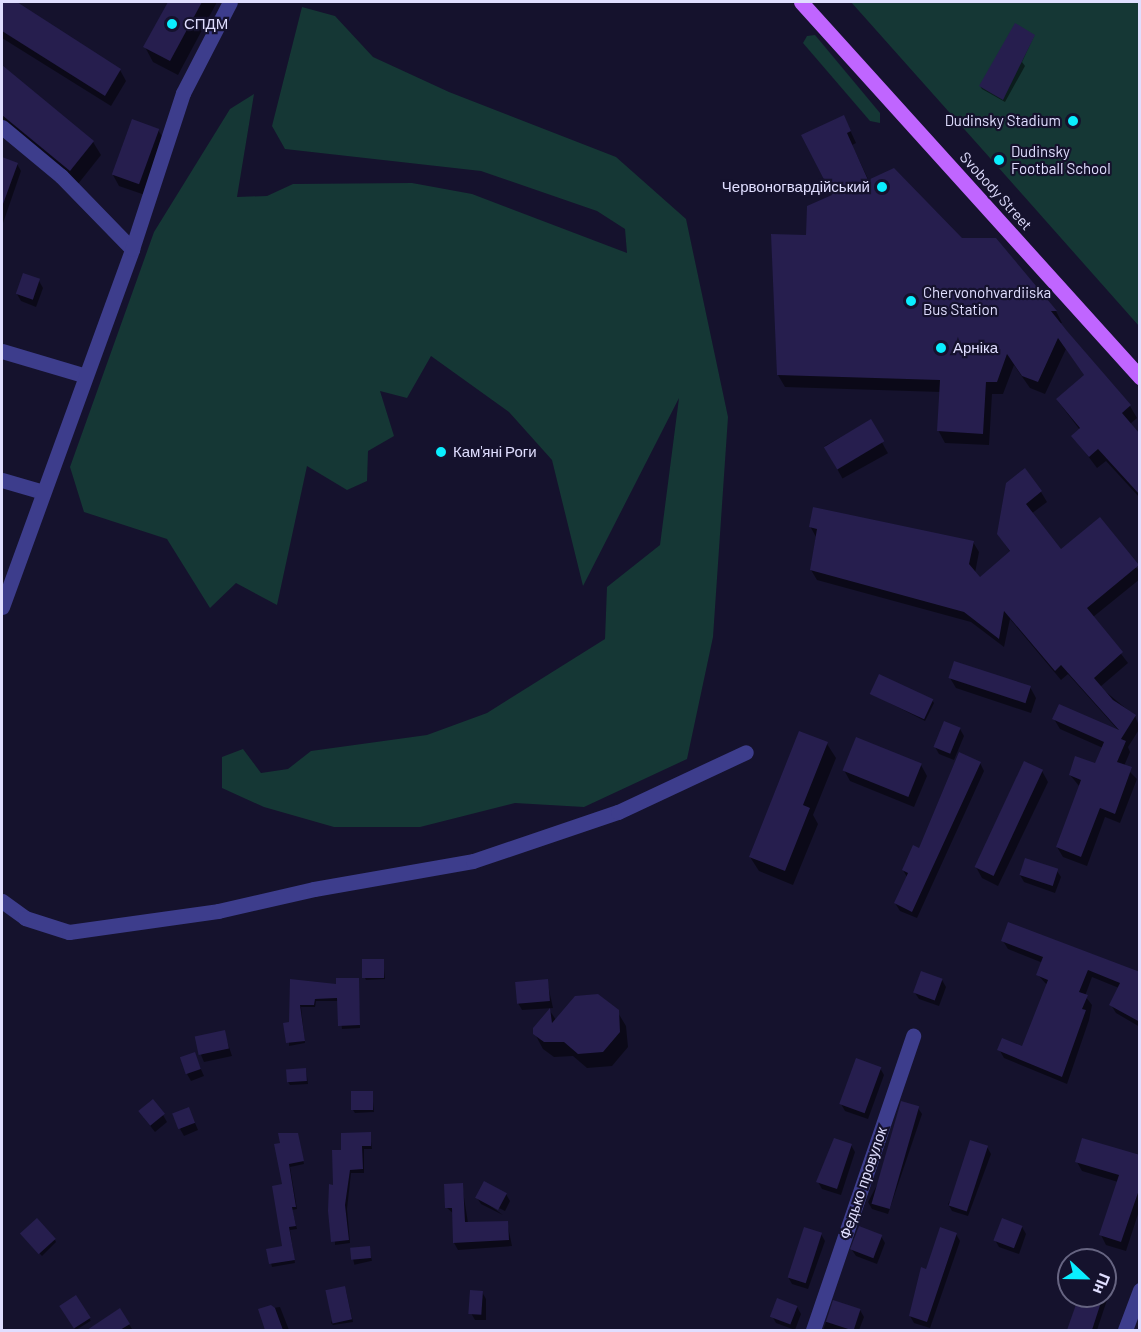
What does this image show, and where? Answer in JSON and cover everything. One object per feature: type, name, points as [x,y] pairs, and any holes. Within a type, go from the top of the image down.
[{"type":"main road","name":"Svobody Street","points":[[801,2],[1140,377]]},
{"type":"street","points":[[2,607],[83,375],[132,249],[183,93],[230,2]]},
{"type":"street","points":[[2,127],[61,176],[132,249]]},
{"type":"street","points":[[2,351],[83,375]]},
{"type":"street","points":[[2,480],[43,492]]},
{"type":"street","points":[[2,901],[25,918],[69,932],[219,911],[314,889],[473,861],[618,813],[746,752]]},
{"type":"street","name":"Федько провулок","points":[[813,1330],[914,1036]]},
{"type":"street","points":[[1125,1330],[1140,1290]]},
{"type":"green space","points":[[851,2],[1139,2],[1139,326],[1006,176]]},
{"type":"green space","points":[[302,7],[335,16],[373,57],[449,92],[616,157],[686,219],[728,417],[713,637],[687,759],[584,807],[515,803],[420,827],[334,827],[264,807],[222,788],[222,757],[243,749],[261,773],[288,769],[311,751],[427,735],[487,713],[605,639],[607,587],[660,545],[679,398],[583,586],[552,460],[509,412],[431,356],[407,398],[380,391],[394,436],[368,451],[367,481],[347,490],[307,466],[277,605],[236,583],[210,608],[167,539],[84,512],[70,467],[154,232],[230,109],[254,94],[237,197],[267,196],[293,184],[412,183],[472,194],[627,253],[625,229],[597,211],[481,171],[285,149],[272,126]]},
{"type":"green space","points":[[815,35],[880,113],[880,123],[870,121],[803,43],[807,36]]},
{"type":"building","points":[[2,2],[17,2],[121,69],[105,96],[2,31]]},
{"type":"building","name":"СПДМ","points":[[168,2],[202,2],[170,61],[143,47]]},
{"type":"building","points":[[1015,23],[1035,35],[1003,100],[979,86]]},
{"type":"building","points":[[2,65],[94,141],[70,171],[2,115]]},
{"type":"building","name":"Chervonohvardiiska Bus Station","points":[[844,115],[851,131],[847,133],[868,180],[894,168],[962,238],[996,238],[1057,311],[1051,311],[1067,331],[1131,405],[1122,413],[1140,434],[1140,495],[1098,449],[1089,457],[1071,436],[1080,428],[1056,399],[1084,375],[1058,338],[1038,382],[1022,376],[1007,354],[997,382],[986,382],[983,434],[937,431],[940,380],[777,375],[771,234],[806,235],[807,206],[832,195],[801,135]]},
{"type":"building","points":[[132,119],[159,129],[139,184],[112,174]]},
{"type":"building","points":[[2,157],[18,163],[3,204],[2,204]]},
{"type":"building","points":[[23,273],[40,279],[33,300],[16,294]]},
{"type":"building","points":[[871,419],[884,441],[837,470],[824,447]]},
{"type":"building","points":[[1025,468],[1042,491],[1026,504],[1061,549],[1100,517],[1139,565],[1087,608],[1123,652],[1094,678],[1113,700],[1136,715],[1121,739],[1126,741],[1117,762],[1132,767],[1115,814],[1100,808],[1081,857],[1056,847],[1081,780],[1069,775],[1075,756],[1095,763],[1104,742],[1052,719],[1059,704],[1119,730],[1061,665],[1055,671],[1004,611],[999,639],[964,612],[810,570],[817,529],[809,527],[813,507],[974,541],[969,564],[980,577],[1010,551],[997,534],[1006,483]]},
{"type":"building","points":[[954,661],[1031,686],[1025,703],[948,678]]},
{"type":"building","points":[[879,674],[933,699],[924,719],[870,694]]},
{"type":"building","points":[[944,721],[961,728],[950,754],[934,747]]},
{"type":"building","points":[[799,731],[828,742],[803,805],[810,808],[785,871],[749,857]]},
{"type":"building","points":[[856,737],[922,764],[908,797],[843,770]]},
{"type":"building","points":[[959,752],[981,762],[912,912],[894,903],[908,873],[902,870],[913,845],[919,848]]},
{"type":"building","points":[[1024,761],[1043,770],[994,876],[975,867]]},
{"type":"building","points":[[1025,858],[1058,869],[1053,886],[1019,875]]},
{"type":"building","points":[[1008,922],[1140,972],[1140,1022],[1109,1005],[1120,983],[1088,970],[1079,992],[1088,995],[1082,1009],[1086,1010],[1062,1077],[997,1050],[1002,1038],[1022,1046],[1048,980],[1036,975],[1043,957],[1001,941]]},
{"type":"building","points":[[362,959],[384,959],[384,978],[362,978]]},
{"type":"building","points":[[921,971],[943,979],[935,1000],[913,993]]},
{"type":"building","points":[[336,978],[359,978],[360,1025],[338,1026],[337,998],[315,999],[314,1005],[300,1005],[305,1041],[286,1043],[283,1023],[289,1022],[290,979],[336,984]]},
{"type":"building","points":[[548,979],[550,1001],[517,1004],[515,982]]},
{"type":"building","points":[[598,994],[619,1010],[620,1032],[603,1052],[578,1054],[564,1042],[544,1042],[533,1034],[533,1028],[550,1008],[552,1023],[575,996]]},
{"type":"building","points":[[225,1030],[229,1049],[199,1055],[195,1036]]},
{"type":"building","points":[[195,1052],[201,1069],[186,1074],[180,1057]]},
{"type":"building","points":[[856,1058],[881,1067],[865,1113],[839,1104]]},
{"type":"building","points":[[306,1068],[307,1081],[287,1082],[286,1069]]},
{"type":"building","points":[[351,1091],[373,1091],[373,1110],[351,1110]]},
{"type":"building","points":[[153,1099],[165,1114],[150,1126],[138,1111]]},
{"type":"building","points":[[901,1101],[919,1106],[890,1209],[872,1204]]},
{"type":"building","points":[[189,1107],[195,1123],[178,1129],[172,1113]]},
{"type":"building","points":[[371,1132],[371,1146],[362,1146],[363,1169],[350,1170],[345,1205],[349,1240],[331,1242],[328,1211],[329,1184],[333,1185],[332,1150],[341,1150],[341,1133]]},
{"type":"building","points":[[278,1133],[298,1133],[304,1161],[289,1164],[296,1207],[292,1207],[296,1226],[289,1227],[295,1260],[269,1264],[266,1249],[282,1246],[272,1186],[282,1184],[274,1144],[280,1143]]},
{"type":"building","points":[[834,1138],[852,1144],[837,1189],[816,1182]]},
{"type":"building","points":[[1082,1138],[1140,1155],[1140,1187],[1121,1242],[1099,1235],[1119,1175],[1075,1162]]},
{"type":"building","points":[[970,1140],[988,1146],[967,1211],[949,1206]]},
{"type":"building","points":[[484,1181],[507,1193],[498,1210],[475,1198]]},
{"type":"building","points":[[463,1183],[465,1222],[508,1221],[509,1240],[453,1243],[452,1208],[445,1208],[444,1184]]},
{"type":"building","points":[[37,1218],[56,1239],[39,1254],[20,1233]]},
{"type":"building","points":[[1002,1218],[1023,1226],[1014,1248],[993,1240]]},
{"type":"building","points":[[859,1226],[882,1235],[873,1258],[850,1249]]},
{"type":"building","points":[[804,1227],[822,1233],[806,1283],[788,1277]]},
{"type":"building","points":[[940,1227],[957,1233],[927,1322],[909,1316],[921,1267],[926,1269]]},
{"type":"building","points":[[370,1246],[371,1258],[351,1260],[350,1248]]},
{"type":"building","points":[[345,1286],[352,1319],[333,1323],[325,1290]]},
{"type":"building","points":[[470,1290],[483,1291],[481,1315],[468,1314]]},
{"type":"building","points":[[76,1295],[91,1318],[74,1329],[59,1306]]},
{"type":"building","points":[[777,1298],[798,1306],[790,1325],[770,1317]]},
{"type":"building","points":[[833,1300],[861,1309],[854,1330],[826,1322]]},
{"type":"building","points":[[271,1305],[275,1308],[283,1330],[265,1330],[258,1309]]},
{"type":"building","points":[[120,1308],[130,1324],[120,1330],[87,1330]]},
{"type":"building","points":[[1075,1308],[1099,1308],[1092,1330],[1067,1330]]},
{"type":"place","name":"СПДМ","points":[[172,24]]},
{"type":"place","name":"Dudinsky Stadium","points":[[1073,121]]},
{"type":"place","name":"Dudinsky Football School","points":[[999,160]]},
{"type":"place","name":"Червоногвардійський","points":[[882,187]]},
{"type":"place","name":"Chervonohvardiiska Bus Station","points":[[911,301]]},
{"type":"place","name":"Арніка","points":[[941,348]]},
{"type":"place","name":"Кам'яні Роги","points":[[441,452]]}]
